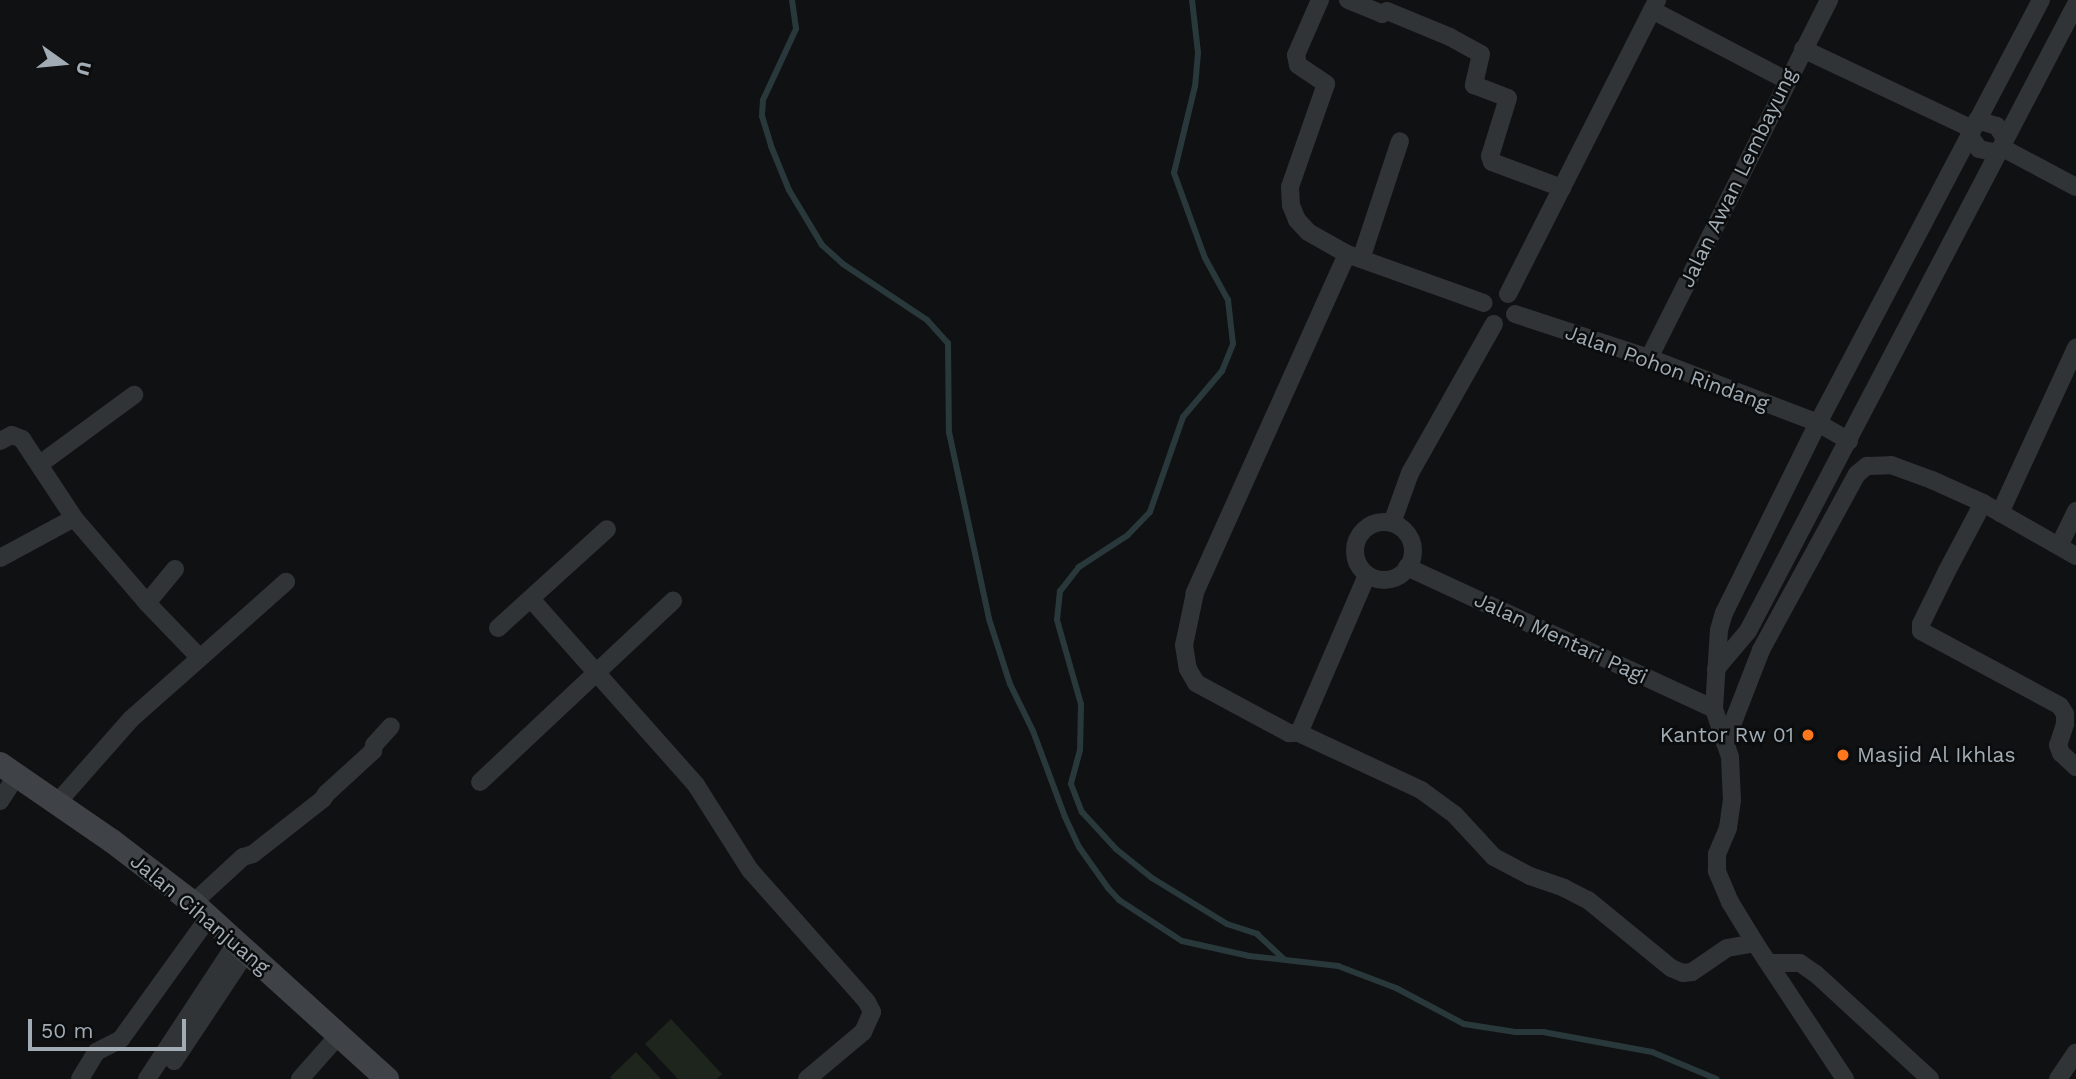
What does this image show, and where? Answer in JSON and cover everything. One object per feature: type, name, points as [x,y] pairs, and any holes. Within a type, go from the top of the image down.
[{"type":"main road","name":"Jalan Cihanjuang","points":[[8,769],[201,910],[384,1078]]},
{"type":"street","points":[[1320,0],[1296,59],[1298,65],[1326,84],[1294,170],[1291,205],[1297,220],[1308,232],[1354,257],[1484,303]]},
{"type":"street","name":"Jalan Awan Lembayung","points":[[1649,358],[1786,80],[1829,0]]},
{"type":"street","points":[[1845,1079],[1755,943],[1730,902],[1717,871],[1717,854],[1728,828],[1732,801],[1730,757],[1714,709],[1724,612],[1818,423],[2041,0]]},
{"type":"street","points":[[1352,1],[1382,15],[1387,11],[1450,37],[1481,54],[1474,85],[1508,98],[1490,156],[1492,162],[1562,188]]},
{"type":"street","points":[[1716,670],[1748,631],[2076,4]]},
{"type":"street","points":[[1508,294],[1654,5],[1786,80]]},
{"type":"street","points":[[1803,49],[1972,128],[1997,126],[2001,146]]},
{"type":"street","points":[[1972,128],[1979,149],[2001,146],[2076,187]]},
{"type":"street","points":[[1400,141],[1354,257],[1195,593],[1184,645],[1188,669],[1196,684],[1289,733],[1299,733],[1421,790],[1455,815],[1494,858],[1588,900],[1671,968],[1683,973],[1692,972],[1727,948],[1755,943]]},
{"type":"street","points":[[1392,523],[1410,473],[1494,324],[1510,321],[1515,314],[1515,303],[1508,294],[1494,292],[1484,303],[1483,311],[1494,324]]},
{"type":"street","name":"Jalan Pohon Rindang","points":[[1515,314],[1649,358],[1818,423],[1849,441]]},
{"type":"street","points":[[2000,513],[2076,348]]},
{"type":"street","points":[[40,464],[134,395]]},
{"type":"street","points":[[0,441],[12,435],[22,439],[74,518],[147,603],[198,656]]},
{"type":"street","points":[[1725,743],[1760,650],[1857,474],[1867,466],[1891,464],[1983,503],[2060,544],[2076,556]]},
{"type":"street","points":[[1983,503],[1921,624],[1921,631],[2060,706],[2065,714],[2065,724],[2058,745],[2061,753],[2076,767]]},
{"type":"street","points":[[2060,544],[2076,511]]},
{"type":"street","points":[[0,558],[74,518]]},
{"type":"street","points":[[1392,523],[1400,527],[1411,541],[1413,550],[1407,567],[1393,578],[1384,580],[1367,575],[1357,561],[1357,542],[1367,528],[1375,524],[1392,523]]},
{"type":"street","points":[[498,628],[607,529]]},
{"type":"street","name":"Jalan Mentari Pagi","points":[[1407,567],[1714,709]]},
{"type":"street","points":[[147,603],[175,569]]},
{"type":"street","points":[[1299,733],[1367,575]]},
{"type":"street","points":[[57,803],[131,719],[198,656],[286,582]]},
{"type":"street","points":[[531,599],[696,785],[750,870],[867,1002],[872,1012],[863,1032],[807,1079]]},
{"type":"street","points":[[480,782],[673,601]]},
{"type":"street","points":[[80,1079],[96,1052],[121,1039],[201,910],[243,857],[253,854],[323,800],[326,794],[373,751],[374,745],[391,726]]},
{"type":"street","points":[[0,801],[8,769]]},
{"type":"street","points":[[174,1061],[242,947]]},
{"type":"street","points":[[147,1079],[242,947]]},
{"type":"street","points":[[1769,963],[1800,963],[1816,974],[1930,1079]]},
{"type":"street","points":[[300,1079],[338,1036]]},
{"type":"street","points":[[2058,1079],[2076,1052]]},
{"type":"shaded area","points":[[671,1019],[722,1074],[717,1079],[678,1079],[645,1044]]},
{"type":"shaded area","points":[[636,1052],[661,1079],[610,1077]]},
{"type":"waterway","points":[[792,0],[796,29],[763,100],[762,116],[771,146],[789,190],[822,245],[843,264],[927,320],[948,343],[949,432],[989,619],[1010,684],[1033,731],[1065,817],[1079,847],[1108,888],[1119,900],[1182,941],[1249,956],[1338,966],[1396,988],[1464,1024],[1515,1032],[1543,1032],[1652,1052],[1717,1079]]},
{"type":"waterway","points":[[1192,0],[1198,53],[1195,86],[1174,173],[1205,258],[1228,300],[1233,344],[1222,371],[1183,417],[1150,512],[1128,535],[1079,567],[1060,591],[1057,620],[1081,704],[1080,750],[1071,784],[1082,812],[1116,849],[1152,878],[1227,924],[1257,934],[1285,960]]},
{"type":"place","name":"Kantor Rw 01","points":[[1808,735]]},
{"type":"place","name":"Masjid Al Ikhlas","points":[[1843,755]]}]
